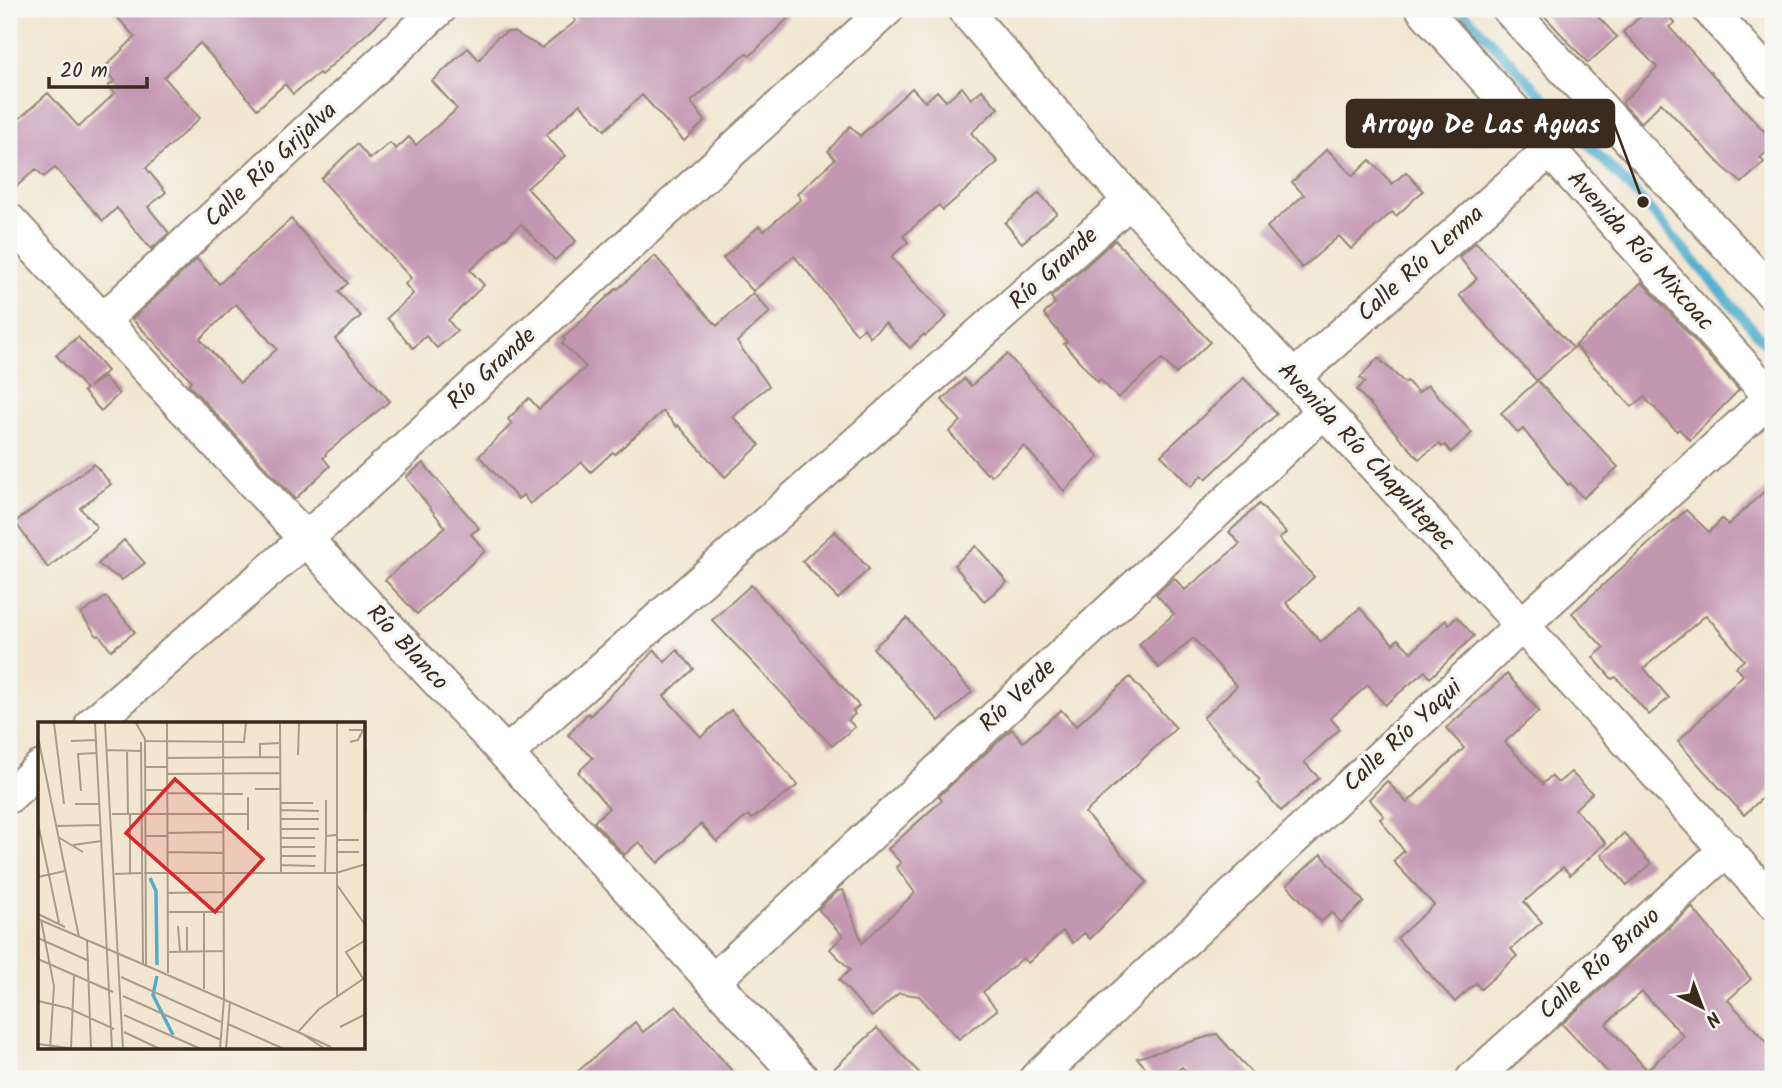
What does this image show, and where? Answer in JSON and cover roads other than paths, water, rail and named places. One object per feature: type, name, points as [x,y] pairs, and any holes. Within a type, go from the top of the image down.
[{"type":"street","name":"Calle Río Grijalva","points":[[102,321],[439,9]]},
{"type":"street","name":"Río Grande","points":[[94,722],[306,538],[887,9]]},
{"type":"street","name":"Avenida Río Chapultepec","points":[[964,9],[1130,201],[1727,849],[1769,887]]},
{"type":"street","name":"Avenida Río Mixcoac","points":[[1423,9],[1773,397]]},
{"type":"street","points":[[1509,9],[1773,293]]},
{"type":"street","points":[[1709,9],[1773,80]]},
{"type":"street","name":"Calle Río Lerma","points":[[1293,378],[1549,151]]},
{"type":"street","name":"Río Grande","points":[[506,754],[1130,201]]},
{"type":"street","name":"Río Blanco","points":[[9,220],[506,754],[802,1079]]},
{"type":"street","name":"Calle Río Yaqui","points":[[1036,1079],[1522,625],[1773,397]]},
{"type":"street","name":"Río Verde","points":[[713,981],[1324,411]]},
{"type":"street","points":[[9,796],[38,770]]},
{"type":"street","name":"Calle Río Bravo","points":[[1473,1079],[1727,849]]},
{"type":"waterway","points":[[1460,9],[1643,202],[1772,351]]},
{"type":"place","name":"Arroyo De Las Aguas","points":[[1643,202]]}]
